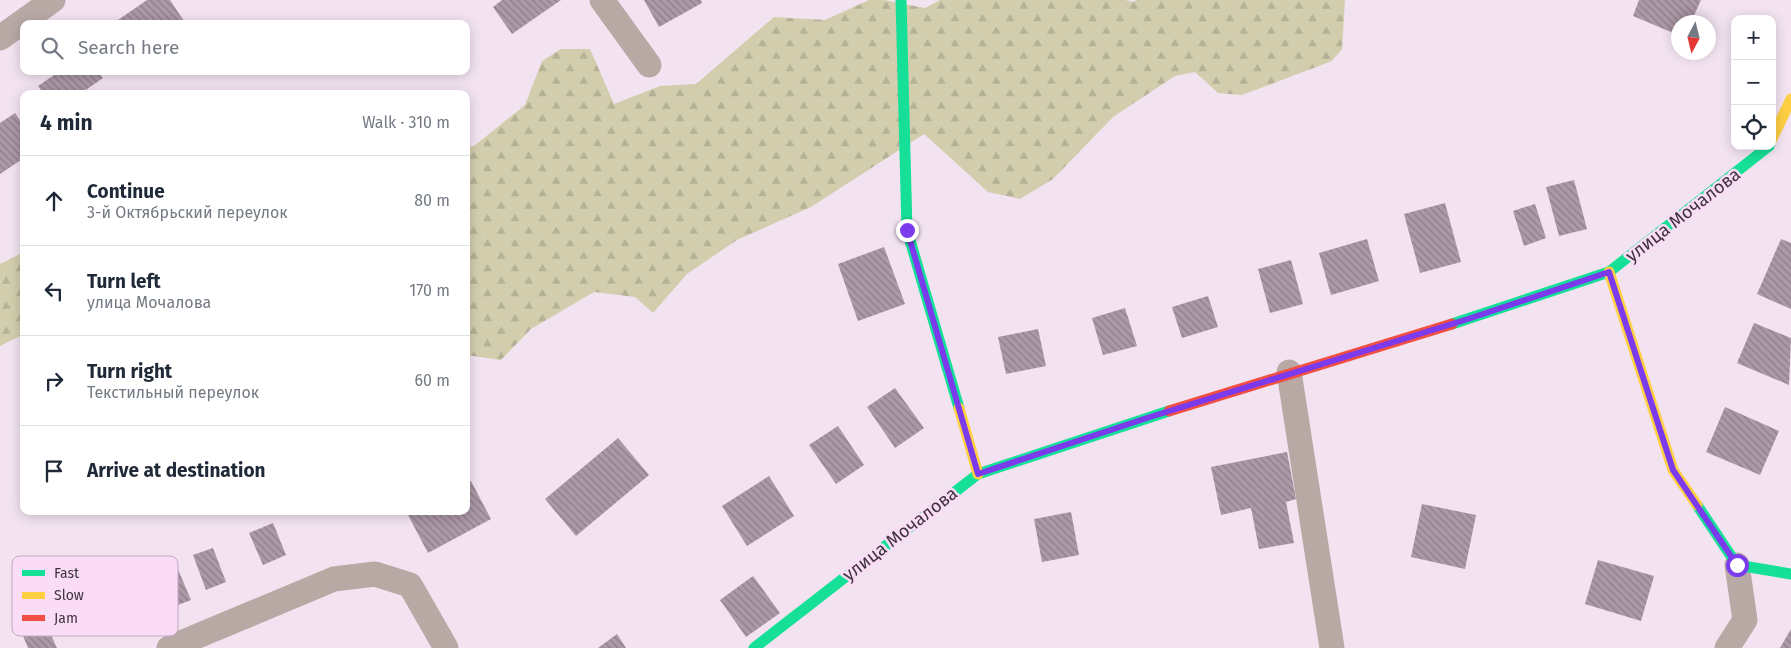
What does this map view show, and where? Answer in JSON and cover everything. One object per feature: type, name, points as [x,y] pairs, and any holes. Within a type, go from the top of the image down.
[{"type":"street","points":[[25,20],[53,0]]},
{"type":"street","points":[[602,0],[649,65]]},
{"type":"street","points":[[901,0],[907,230],[978,474]]},
{"type":"street","points":[[0,38],[20,24]]},
{"type":"street","points":[[1776,131],[1791,99]]},
{"type":"street","name":"улица Мочалова","points":[[754,648],[978,474],[1289,372],[1468,319],[1609,272],[1764,150]]},
{"type":"street","points":[[1609,272],[1673,470],[1737,565],[1744,620],[1727,648]]},
{"type":"street","points":[[1289,372],[1332,648]]},
{"type":"street","points":[[1737,565],[1791,574]]},
{"type":"street","points":[[169,648],[334,579],[375,574],[410,585],[446,648]]},
{"type":"green space","points":[[869,0],[884,0],[925,8],[940,0],[1125,0],[1134,2],[1136,0],[1345,0],[1342,49],[1332,61],[1242,95],[1218,93],[1195,72],[1175,76],[1113,117],[1053,179],[1020,199],[988,192],[924,134],[811,207],[737,240],[687,274],[653,313],[635,297],[594,292],[531,329],[501,360],[470,356],[470,146],[474,146],[525,105],[542,61],[561,49],[590,49],[614,104],[660,86],[696,84],[774,17],[825,20]]},
{"type":"green space","points":[[20,254],[20,336],[0,346],[0,264]]},
{"type":"building","points":[[147,0],[170,0],[183,20],[118,20]]},
{"type":"building","points":[[502,0],[561,0],[512,34],[493,7]]},
{"type":"building","points":[[644,0],[701,0],[702,3],[659,27]]},
{"type":"building","points":[[1639,0],[1701,0],[1694,15],[1671,15],[1671,32],[1633,16]]},
{"type":"building","points":[[54,75],[101,75],[103,78],[86,90],[41,90],[38,86]]},
{"type":"building","points":[[15,113],[20,120],[20,161],[0,174],[0,123]]},
{"type":"building","points":[[1574,180],[1587,229],[1559,236],[1546,187]]},
{"type":"building","points":[[1445,203],[1461,262],[1420,273],[1404,214]]},
{"type":"building","points":[[1535,204],[1546,238],[1524,246],[1513,211]]},
{"type":"building","points":[[1367,239],[1379,281],[1331,295],[1319,253]]},
{"type":"building","points":[[1781,239],[1791,243],[1791,309],[1757,294]]},
{"type":"building","points":[[884,247],[905,304],[858,321],[838,264]]},
{"type":"building","points":[[1291,260],[1303,304],[1270,313],[1258,269]]},
{"type":"building","points":[[1208,296],[1218,327],[1182,338],[1172,307]]},
{"type":"building","points":[[1125,308],[1137,346],[1103,355],[1092,318]]},
{"type":"building","points":[[1754,323],[1791,338],[1789,385],[1737,363]]},
{"type":"building","points":[[1038,329],[1046,366],[1006,374],[998,337]]},
{"type":"building","points":[[895,388],[924,428],[895,448],[867,407]]},
{"type":"building","points":[[1725,407],[1779,431],[1760,475],[1706,452]]},
{"type":"building","points":[[838,426],[864,465],[836,484],[809,445]]},
{"type":"building","points":[[618,438],[649,475],[576,536],[545,499]]},
{"type":"building","points":[[1287,452],[1296,499],[1286,502],[1294,543],[1259,549],[1251,508],[1221,515],[1211,467]]},
{"type":"building","points":[[769,476],[794,516],[747,546],[722,506]]},
{"type":"building","points":[[470,481],[491,519],[428,553],[408,515],[470,515]]},
{"type":"building","points":[[1422,504],[1476,515],[1465,569],[1411,557]]},
{"type":"building","points":[[1071,512],[1079,555],[1042,562],[1034,519]]},
{"type":"building","points":[[273,523],[286,555],[263,565],[249,533]]},
{"type":"building","points":[[213,548],[226,582],[206,590],[193,555]]},
{"type":"building","points":[[1598,560],[1654,576],[1641,621],[1585,604]]},
{"type":"building","points":[[178,569],[191,600],[178,605]]},
{"type":"building","points":[[753,576],[780,613],[746,637],[720,600]]},
{"type":"building","points":[[1791,629],[1791,648],[1780,648]]},
{"type":"building","points":[[617,634],[626,648],[598,648]]},
{"type":"building","points":[[23,636],[51,636],[57,648],[28,648]]},
{"type":"traffic: fast","points":[[901,0],[907,230],[959,408]]},
{"type":"traffic: fast","points":[[1452,324],[1609,272],[1764,150]]},
{"type":"traffic: fast","points":[[754,648],[978,474],[1169,411]]},
{"type":"traffic: fast","points":[[1697,505],[1737,565],[1791,574]]},
{"type":"traffic: slow","points":[[1776,131],[1791,99]]},
{"type":"traffic: slow","points":[[1609,272],[1673,470],[1697,505]]},
{"type":"traffic: slow","points":[[959,408],[978,474]]},
{"type":"traffic: jam","points":[[1169,411],[1452,324]]},
{"type":"route","points":[[907,230],[978,474],[1289,372],[1468,319],[1609,272],[1673,470],[1737,565]]}]
